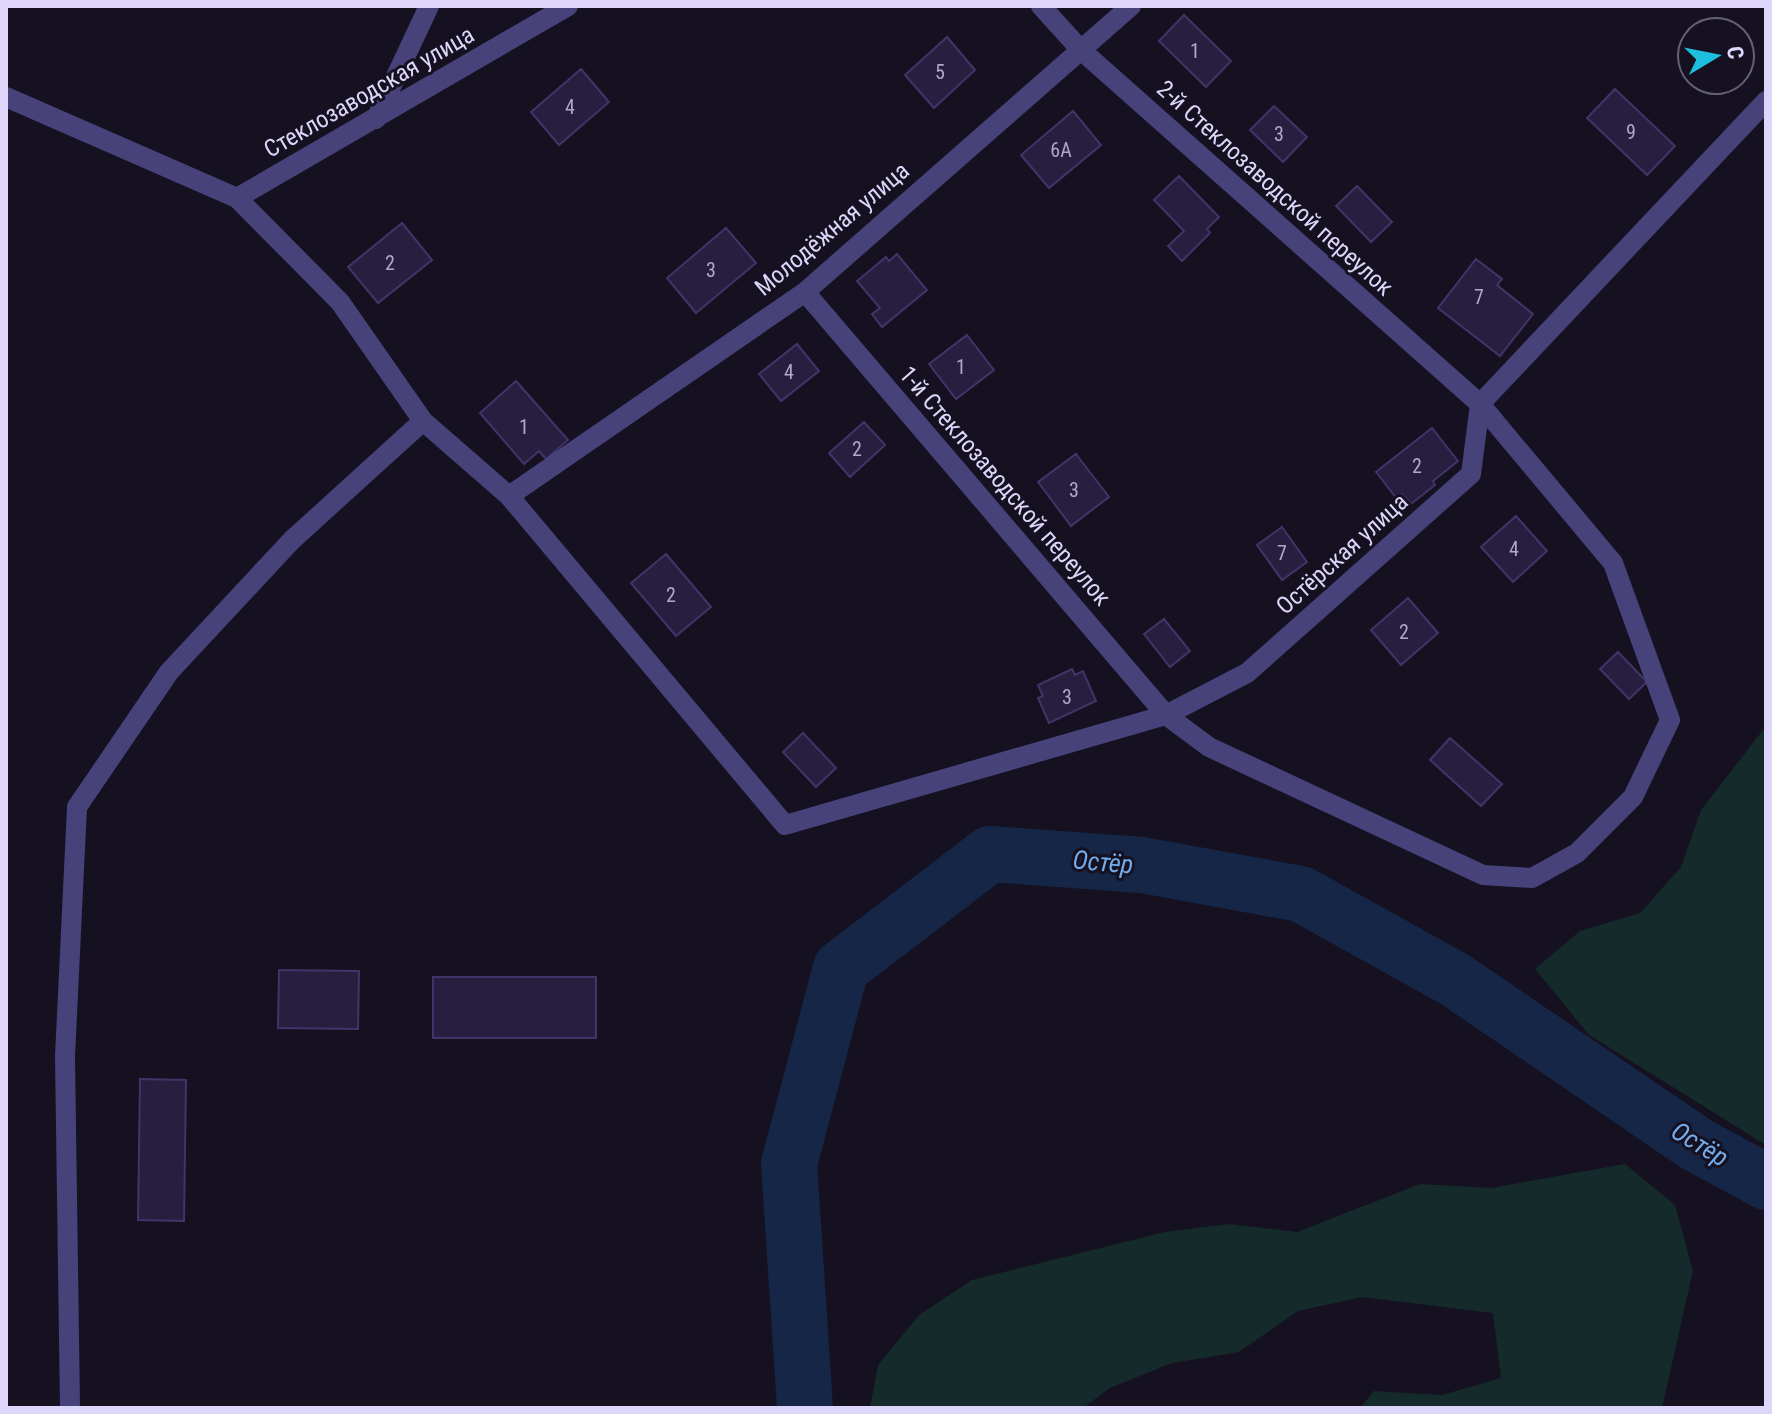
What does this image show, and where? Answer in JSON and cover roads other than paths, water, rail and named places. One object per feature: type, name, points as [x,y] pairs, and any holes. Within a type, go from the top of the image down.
[{"type":"street","points":[[376,119],[429,6]]},
{"type":"street","name":"Стеклозаводская улица","points":[[237,198],[568,6]]},
{"type":"street","name":"2-й Стеклозаводской переулок","points":[[1041,6],[1081,50],[1480,404],[1613,563],[1670,720],[1633,797],[1577,853],[1532,878],[1483,875],[1209,747],[1166,715]]},
{"type":"street","name":"Молодёжная улица","points":[[509,496],[805,292],[1131,6]]},
{"type":"street","points":[[6,97],[237,198],[340,302],[423,421],[509,496]]},
{"type":"street","points":[[1480,404],[1766,101]]},
{"type":"street","name":"1-й Стеклозаводской переулок","points":[[805,292],[1166,715]]},
{"type":"street","name":"Остёрская улица","points":[[509,496],[785,825],[1166,715],[1247,673],[1471,474],[1480,404]]},
{"type":"street","points":[[70,1408],[65,1056],[77,807],[169,672],[292,540],[423,421]]},
{"type":"waterway","name":"Остёр","points":[[805,1408],[789,1164],[841,968],[990,854],[1142,865],[1301,894],[1454,979],[1696,1144],[1766,1182]]}]
